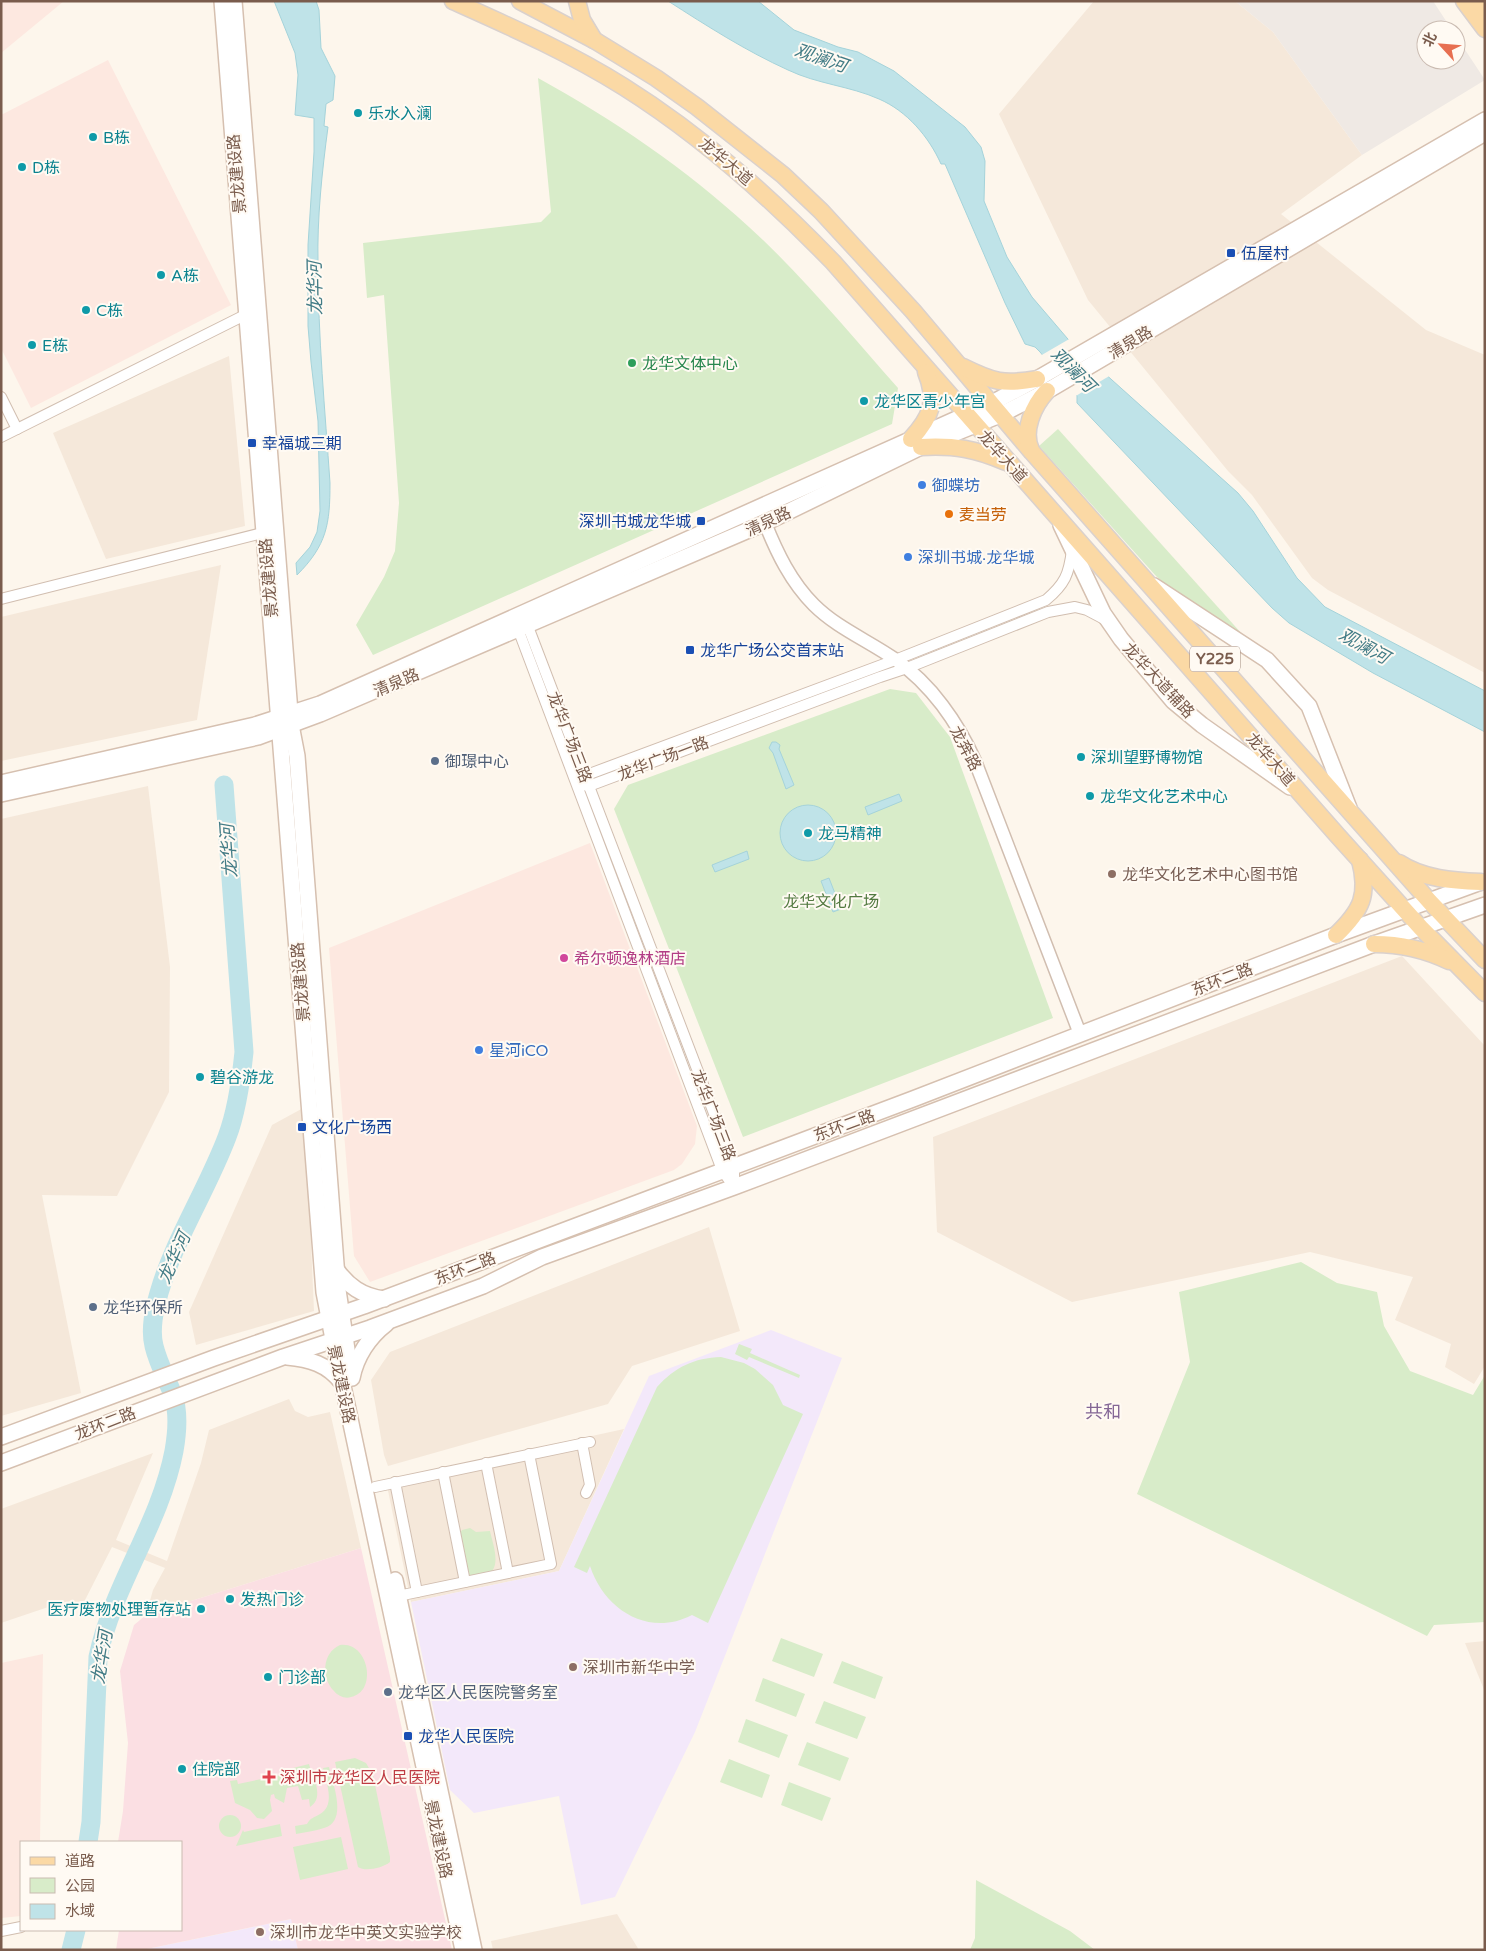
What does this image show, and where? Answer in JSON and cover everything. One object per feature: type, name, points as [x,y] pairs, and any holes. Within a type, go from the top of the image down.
[{"type":"main road","name":"景龙建设路","points":[[222,1],[247,314],[270,531]]},
{"type":"main road","name":"景龙建设路","points":[[234,1],[324,1292],[335,1315]]},
{"type":"main road","name":"龙华大道","points":[[454,1],[505,24],[622,86],[690,132],[756,186],[801,229],[833,262],[1360,860],[1421,928],[1485,993]]},
{"type":"main road","name":"龙华大道","points":[[520,1],[594,40],[656,78],[783,175],[852,244],[913,311],[1032,452],[1430,902],[1485,960]]},
{"type":"main road","points":[[577,1],[582,20],[594,40]]},
{"type":"main road","points":[[1464,1],[1485,29]]},
{"type":"main road","points":[[1480,1],[1485,8]]},
{"type":"main road","name":"清泉路","points":[[1042,385],[1103,339],[1485,120]]},
{"type":"main road","name":"清泉路","points":[[1,794],[258,736],[329,700],[995,410],[1042,385],[1114,352],[1485,133]]},
{"type":"main road","points":[[957,364],[997,382],[1042,385],[1042,396],[1029,422],[1027,437],[1032,452]]},
{"type":"main road","points":[[924,365],[932,393],[932,408],[916,443],[971,449],[1009,463]]},
{"type":"main road","name":"清泉路","points":[[1,782],[255,725],[285,721],[433,667],[522,626],[764,523],[916,443]]},
{"type":"main road","name":"龙华大道辅路","points":[[1058,518],[1103,613],[1121,639],[1174,701],[1187,713],[1305,798]]},
{"type":"main road","points":[[1146,581],[1267,660],[1309,706],[1350,812]]},
{"type":"main road","name":"景龙建设路","points":[[285,721],[297,756],[336,1269],[335,1315],[338,1338],[463,1950]]},
{"type":"main road","points":[[1391,858],[1401,865],[1425,874],[1449,880],[1483,882]]},
{"type":"main road","points":[[1336,935],[1349,923],[1363,900],[1364,875],[1360,860]]},
{"type":"main road","name":"东环二路","points":[[201,1364],[384,1298],[913,1099],[1336,935],[1483,882]]},
{"type":"main road","name":"东环二路","points":[[209,1384],[483,1286],[542,1257],[734,1188],[916,1117],[1374,944],[1485,905]]},
{"type":"main road","points":[[1374,944],[1391,944],[1417,949],[1435,954],[1459,967]]},
{"type":"main road","points":[[336,1269],[343,1279],[354,1288],[369,1296],[384,1298]]},
{"type":"main road","points":[[283,1357],[306,1360],[323,1366],[347,1381],[366,1344],[392,1319]]},
{"type":"main road","name":"龙环二路","points":[[1,1437],[201,1364]]},
{"type":"main road","name":"景龙建设路","points":[[347,1381],[375,1487],[474,1950]]},
{"type":"main road","name":"龙环二路","points":[[1,1463],[209,1384]]},
{"type":"street","points":[[1,437],[247,314]]},
{"type":"street","points":[[1,397],[17,429]]},
{"type":"street","name":"龙奔路","points":[[764,523],[791,576],[815,606],[834,621],[907,668],[925,685],[970,749],[1080,1034]]},
{"type":"street","points":[[1,599],[270,531]]},
{"type":"street","name":"龙华广场一路","points":[[576,785],[584,776],[895,660],[1046,600],[1057,591],[1066,579],[1070,567],[1072,549]]},
{"type":"street","name":"龙华广场一路","points":[[576,785],[589,786],[1063,608],[1075,607],[1088,610],[1111,624]]},
{"type":"street","name":"龙华广场三路","points":[[522,626],[589,786],[734,1188]]},
{"type":"street","name":"龙华广场三路","points":[[522,626],[576,785],[728,1168]]},
{"type":"street","points":[[375,1487],[586,1442],[590,1485],[586,1493]]},
{"type":"street","points":[[398,1596],[551,1564],[529,1454]]},
{"type":"street","points":[[486,1463],[508,1573]]},
{"type":"street","points":[[443,1472],[465,1582]]},
{"type":"street","points":[[395,1482],[417,1592]]},
{"type":"street","points":[[1,1931],[20,1926]]},
{"type":"shaded area","points":[[1,1],[64,1],[1,53]]},
{"type":"shaded area","points":[[1094,1],[1235,1],[1273,32],[1362,155],[1281,214],[1426,330],[1485,355],[1485,673],[1328,590],[1312,578],[1252,495],[1228,471],[1088,300],[999,114]]},
{"type":"shaded area","points":[[1235,1],[1433,1],[1445,20],[1416,20],[1416,70],[1466,70],[1466,51],[1485,80],[1362,155],[1273,32]]},
{"type":"shaded area","points":[[108,60],[231,305],[31,408],[1,348],[1,115]]},
{"type":"shaded area","points":[[229,356],[245,526],[106,559],[53,433]]},
{"type":"shaded area","points":[[221,565],[197,720],[1,761],[1,617]]},
{"type":"shaded area","points":[[148,786],[170,967],[169,1092],[117,1196],[42,1195],[81,1393],[1,1416],[1,819]]},
{"type":"shaded area","points":[[590,843],[697,1126],[695,1144],[682,1164],[674,1170],[370,1282],[354,1256],[329,948]]},
{"type":"shaded area","points":[[1402,956],[1485,1046],[1485,1366],[1474,1384],[1445,1367],[1451,1344],[1395,1320],[1413,1277],[1310,1252],[1072,1302],[937,1232],[933,1137]]},
{"type":"shaded area","points":[[305,1107],[314,1311],[196,1345],[189,1312],[272,1125]]},
{"type":"shaded area","points":[[709,1227],[740,1331],[632,1366],[608,1404],[388,1466],[384,1455],[371,1380],[390,1352]]},
{"type":"shaded area","name":"深圳市新华中学","points":[[771,1330],[842,1358],[695,1732],[615,1897],[581,1905],[559,1796],[474,1813],[450,1790],[411,1602],[559,1571],[649,1376]]},
{"type":"shaded area","points":[[289,1399],[295,1411],[308,1417],[330,1412],[361,1548],[146,1615],[153,1590],[165,1568],[112,1547],[84,1602],[63,1602],[1,1623],[1,1509],[153,1453],[116,1540],[167,1561],[201,1463],[209,1430]]},
{"type":"shaded area","points":[[624,1429],[559,1571],[411,1602],[386,1481]]},
{"type":"shaded area","name":"深圳市龙华区人民医院","points":[[361,1548],[452,1950],[298,1950],[291,1919],[142,1950],[116,1950],[119,1931],[182,1931],[182,1841],[118,1841],[123,1811],[128,1743],[120,1671],[134,1625],[146,1615]]},
{"type":"shaded area","points":[[1485,1641],[1485,1692],[1465,1643]]},
{"type":"shaded area","points":[[43,1654],[40,1841],[20,1841],[20,1916],[1,1918],[1,1663]]},
{"type":"shaded area","points":[[617,1914],[639,1950],[493,1950],[491,1941]]},
{"type":"shaded area","name":"深圳市龙华中英文实验学校","points":[[292,1919],[298,1950],[142,1950]]},
{"type":"green space","name":"龙华文体中心","points":[[538,78],[648,146],[725,205],[769,246],[826,306],[898,388],[892,424],[373,655],[356,625],[384,577],[395,551],[399,503],[384,295],[367,298],[363,243],[541,222],[551,212]]},
{"type":"green space","points":[[1058,429],[1242,634],[1240,637],[1171,589],[1156,576],[1039,446]]},
{"type":"green space","name":"龙华文化广场","points":[[890,689],[916,693],[950,737],[1053,1018],[743,1137],[614,809],[628,785]]},
{"type":"green space","points":[[1301,1262],[1337,1283],[1377,1292],[1384,1326],[1410,1371],[1473,1395],[1485,1375],[1485,1622],[1434,1625],[1427,1636],[1137,1494],[1190,1362],[1179,1292]]},
{"type":"green space","points":[[739,1344],[752,1349],[750,1353],[800,1375],[799,1378],[749,1357],[747,1360],[735,1354]]},
{"type":"green space","points":[[721,1357],[744,1363],[755,1369],[773,1385],[783,1405],[803,1414],[708,1623],[692,1615],[676,1621],[659,1623],[644,1621],[630,1615],[606,1595],[590,1566],[587,1573],[574,1567],[657,1387],[671,1374],[686,1365],[702,1359]]},
{"type":"green space","points":[[470,1528],[476,1532],[490,1531],[496,1560],[493,1570],[489,1573],[469,1577],[458,1537],[462,1530]]},
{"type":"green space","points":[[781,1638],[823,1654],[814,1677],[772,1661]]},
{"type":"green space","points":[[340,1645],[350,1646],[358,1651],[363,1658],[366,1668],[365,1686],[359,1693],[349,1698],[342,1697],[336,1693],[330,1686],[325,1673],[325,1666],[330,1654]]},
{"type":"green space","points":[[842,1661],[883,1677],[875,1699],[833,1683]]},
{"type":"green space","points":[[763,1678],[805,1694],[796,1717],[755,1701]]},
{"type":"green space","points":[[824,1701],[866,1717],[857,1739],[815,1723]]},
{"type":"green space","points":[[746,1719],[788,1735],[779,1758],[738,1742]]},
{"type":"green space","points":[[807,1742],[849,1758],[840,1781],[798,1765]]},
{"type":"green space","points":[[355,1758],[366,1763],[373,1775],[390,1857],[390,1862],[374,1869],[358,1867],[335,1762]]},
{"type":"green space","points":[[729,1759],[770,1775],[762,1798],[720,1782]]},
{"type":"green space","points":[[309,1764],[311,1771],[313,1771],[317,1791],[316,1800],[310,1807],[309,1799],[302,1800],[298,1786],[287,1788],[284,1803],[275,1798],[274,1794],[271,1795],[272,1811],[264,1819],[257,1818],[250,1810],[235,1803],[230,1781],[237,1780],[238,1784],[285,1774],[285,1770]]},
{"type":"green space","points":[[329,1767],[336,1792],[337,1810],[335,1818],[331,1824],[324,1828],[296,1834],[295,1826],[307,1824],[325,1810],[328,1805],[329,1793],[323,1768]]},
{"type":"green space","points":[[789,1782],[831,1798],[822,1821],[781,1805]]},
{"type":"green space","points":[[230,1815],[238,1818],[241,1826],[238,1834],[230,1837],[222,1834],[219,1826],[222,1818]]},
{"type":"green space","points":[[280,1824],[282,1836],[236,1846],[243,1830],[244,1832]]},
{"type":"green space","points":[[341,1837],[348,1869],[300,1880],[293,1847]]},
{"type":"green space","points":[[976,1880],[1070,1931],[1095,1950],[970,1950],[975,1938]]},
{"type":"water","points":[[274,1],[316,1],[319,10],[321,48],[335,76],[333,100],[326,104],[324,126],[328,127],[318,229],[320,346],[330,483],[329,510],[321,544],[297,575],[296,563],[310,547],[317,532],[320,511],[318,421],[308,326],[308,245],[314,152],[314,118],[295,115],[298,75],[295,53]]},
{"type":"water","name":"观澜河","points":[[668,1],[758,1],[794,30],[838,47],[858,52],[894,71],[965,127],[981,147],[985,161],[984,201],[1007,257],[1032,297],[1073,345],[1238,493],[1253,511],[1297,578],[1325,607],[1485,691],[1485,732],[1373,673],[1289,623],[1272,608],[1077,403],[1077,396],[1040,352],[1035,347],[1025,344],[1005,303],[945,164],[941,164],[930,144],[908,118],[899,110],[879,99],[857,91],[810,79],[772,63],[727,38]]},
{"type":"water","points":[[772,742],[780,745],[779,749],[794,785],[786,789],[773,753],[769,748]]},
{"type":"water","points":[[899,794],[902,801],[868,815],[865,807]]},
{"type":"water","points":[[808,805],[819,807],[828,813],[834,822],[836,833],[834,844],[828,853],[819,859],[808,861],[797,859],[788,853],[782,844],[780,833],[782,822],[788,813],[797,807]]},
{"type":"water","points":[[747,851],[749,859],[715,872],[712,865]]},
{"type":"water","points":[[829,878],[841,909],[833,912],[821,881]]},
{"type":"pier","points":[[1071,338],[1111,375],[1074,397],[1040,356]]},
{"type":"waterway","name":"龙华河","points":[[88,1841],[91,1822],[98,1657],[114,1605],[158,1504],[167,1478],[176,1437],[177,1416],[175,1402],[154,1346],[154,1312],[165,1273],[227,1137],[236,1106],[244,1052],[224,785]]},
{"type":"waterway","name":"龙华河","points":[[71,1950],[76,1931]]},
{"type":"place","name":"乐水入澜","points":[[358,113]]},
{"type":"place","name":"B栋","points":[[93,137]]},
{"type":"place","name":"D栋","points":[[22,167]]},
{"type":"place","name":"伍屋村","points":[[1231,253]]},
{"type":"place","name":"A栋","points":[[161,275]]},
{"type":"place","name":"C栋","points":[[86,310]]},
{"type":"place","name":"E栋","points":[[32,345]]},
{"type":"place","name":"龙华文体中心","points":[[632,363]]},
{"type":"place","name":"龙华区青少年宫","points":[[864,401]]},
{"type":"place","name":"幸福城三期","points":[[252,443]]},
{"type":"place","name":"御蝶坊","points":[[922,485]]},
{"type":"place","name":"麦当劳","points":[[949,514]]},
{"type":"place","name":"深圳书城龙华城","points":[[701,521]]},
{"type":"place","name":"深圳书城·龙华城","points":[[908,557]]},
{"type":"place","name":"龙华广场公交首末站","points":[[690,650]]},
{"type":"place","name":"深圳望野博物馆","points":[[1081,757]]},
{"type":"place","name":"御璟中心","points":[[435,761]]},
{"type":"place","name":"龙华文化艺术中心","points":[[1090,796]]},
{"type":"place","name":"龙马精神","points":[[808,833]]},
{"type":"place","name":"龙华文化艺术中心图书馆","points":[[1112,874]]},
{"type":"place","name":"希尔顿逸林酒店","points":[[564,958]]},
{"type":"place","name":"星河iCO","points":[[479,1050]]},
{"type":"place","name":"碧谷游龙","points":[[200,1077]]},
{"type":"place","name":"文化广场西","points":[[302,1127]]},
{"type":"place","name":"龙华环保所","points":[[93,1307]]},
{"type":"place","name":"发热门诊","points":[[230,1599]]},
{"type":"place","name":"医疗废物处理暂存站","points":[[201,1609]]},
{"type":"place","name":"深圳市新华中学","points":[[573,1667]]},
{"type":"place","name":"门诊部","points":[[268,1677]]},
{"type":"place","name":"龙华区人民医院警务室","points":[[388,1692]]},
{"type":"place","name":"龙华人民医院","points":[[408,1736]]},
{"type":"place","name":"住院部","points":[[182,1769]]},
{"type":"place","name":"深圳市龙华区人民医院","points":[[269,1777]]},
{"type":"place","name":"深圳市龙华中英文实验学校","points":[[260,1932]]},
{"type":"district","name":"共和","points":[[1103,1412]]}]
